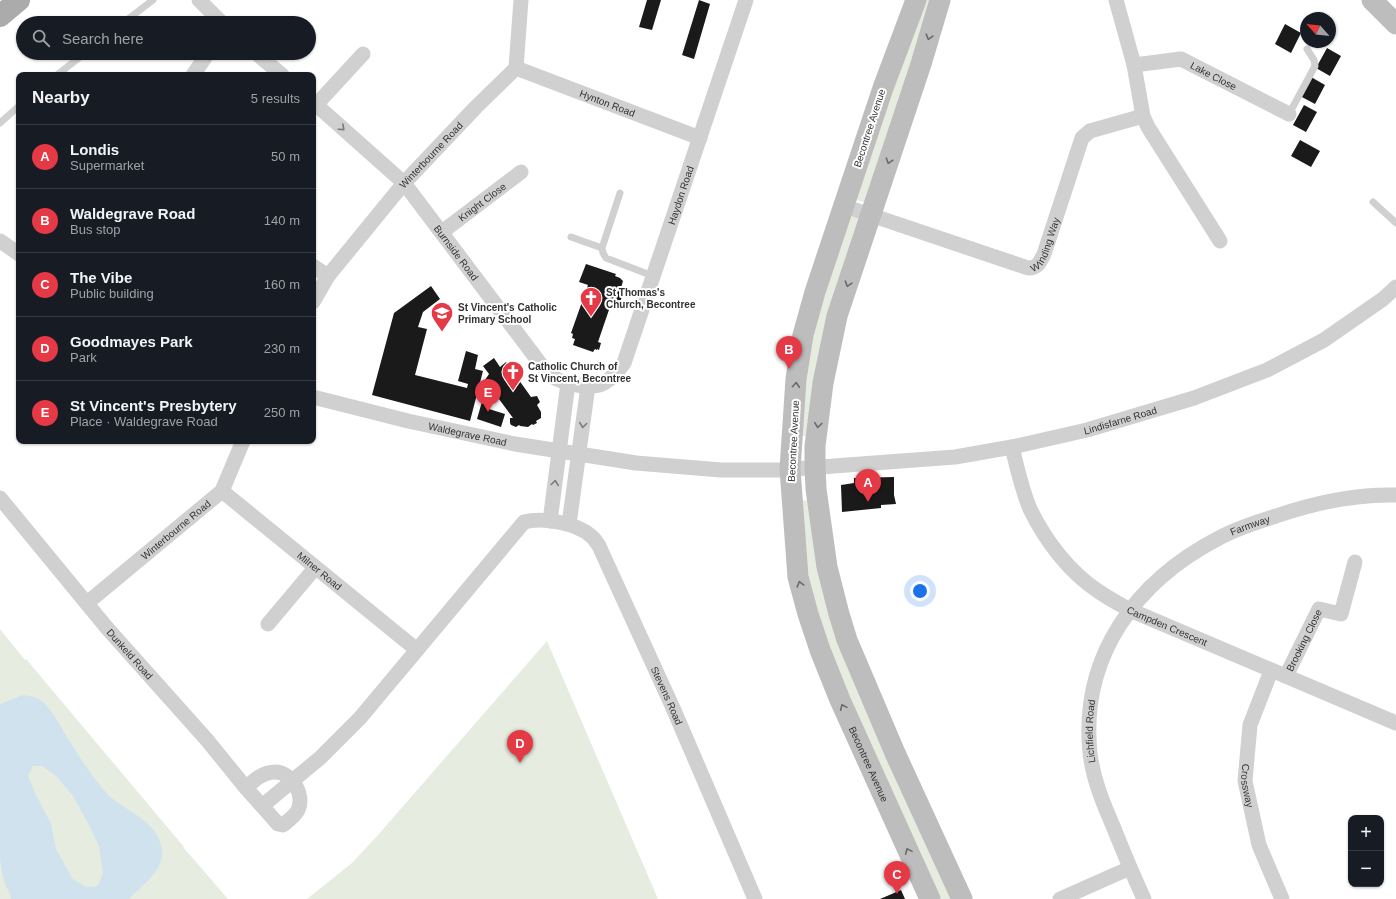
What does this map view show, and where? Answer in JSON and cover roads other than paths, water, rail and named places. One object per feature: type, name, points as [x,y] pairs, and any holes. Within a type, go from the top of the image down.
[{"type":"street","points":[[199,0],[215,16]]},
{"type":"street","points":[[516,68],[521,0]]},
{"type":"street","name":"Haydon Road","points":[[603,384],[614,376],[624,363],[746,0]]},
{"type":"street","name":"Becontree Avenue","points":[[916,0],[883,88],[815,292],[803,335],[796,379],[790,468],[798,577],[808,614],[820,650],[840,700],[930,899]]},
{"type":"street","points":[[940,0],[921,64],[837,316],[823,383],[815,446],[815,467],[816,489],[827,567],[839,614],[848,640],[895,752],[962,899]]},
{"type":"street","points":[[1116,0],[1134,66],[1144,116],[1148,127],[1220,241]]},
{"type":"street","points":[[1372,0],[1396,24]]},
{"type":"street","points":[[316,103],[362,54]]},
{"type":"street","name":"Lake Close","points":[[1134,66],[1181,59],[1289,114]]},
{"type":"street","points":[[195,72],[203,60]]},
{"type":"street","points":[[264,60],[278,72]]},
{"type":"street","name":"Hynton Road","points":[[516,68],[700,138]]},
{"type":"street","name":"Winterbourne Road","points":[[316,297],[328,276],[404,183],[476,107],[516,68]]},
{"type":"street","name":"Burnside Road","points":[[316,105],[404,183],[542,366],[554,377],[568,383],[588,386],[603,384]]},
{"type":"street","name":"Winding Way","points":[[844,206],[1033,268],[1037,266],[1044,254],[1082,138],[1090,131],[1144,116]]},
{"type":"street","name":"Knight Close","points":[[442,232],[521,172]]},
{"type":"street","points":[[0,241],[16,252]]},
{"type":"street","points":[[316,268],[328,276]]},
{"type":"street","name":"Lindisfarne Road","points":[[815,467],[955,457],[1012,447],[1087,430],[1194,398],[1267,370],[1324,340],[1383,299],[1396,287]]},
{"type":"street","points":[[550,521],[568,383]]},
{"type":"street","points":[[570,524],[588,386]]},
{"type":"street","name":"Waldegrave Road","points":[[316,398],[408,421],[515,444],[636,463],[721,470],[815,467]]},
{"type":"street","name":"Winterbourne Road","points":[[87,603],[222,491],[242,444]]},
{"type":"street","name":"Campden Crescent","points":[[1012,447],[1030,509],[1052,545],[1074,572],[1097,591],[1130,610],[1396,724]]},
{"type":"street","name":"Milner Road","points":[[222,491],[417,650]]},
{"type":"street","name":"Farmway","points":[[1130,610],[1150,586],[1165,573],[1190,554],[1220,537],[1252,524],[1294,510],[1338,500],[1378,494],[1396,495]]},
{"type":"street","name":"Dunkeld Road","points":[[0,498],[87,603],[207,740],[246,788],[278,824],[283,825],[290,820],[298,810],[300,798],[298,789],[292,781]]},
{"type":"street","name":"Stevens Road","points":[[262,806],[320,758],[360,718],[524,522],[536,520],[570,524],[582,529],[592,536],[599,546],[673,708],[755,899]]},
{"type":"street","name":"Brooking Close","points":[[1286,676],[1319,609],[1341,614],[1356,562]]},
{"type":"street","points":[[268,624],[315,568]]},
{"type":"street","name":"Lichfield Road","points":[[1130,610],[1110,641],[1097,674],[1091,701],[1089,731],[1090,754],[1098,789],[1144,899]]},
{"type":"street","name":"Crossway","points":[[1271,670],[1250,725],[1245,781],[1258,845],[1282,899]]},
{"type":"street","points":[[246,788],[255,779],[266,774],[276,772],[292,781]]},
{"type":"street","points":[[1060,899],[1130,868]]},
{"type":"lane","points":[[132,16],[153,0]]},
{"type":"lane","points":[[1289,114],[1315,66],[1314,60],[1307,49]]},
{"type":"lane","points":[[62,72],[76,60]]},
{"type":"lane","points":[[0,122],[16,109]]},
{"type":"lane","points":[[620,193],[602,248],[603,253],[606,258],[653,276]]},
{"type":"lane","points":[[1373,202],[1396,223]]},
{"type":"lane","points":[[571,237],[602,248]]},
{"type":"water","points":[[23,695],[41,700],[55,717],[79,756],[102,788],[118,803],[146,822],[159,839],[162,850],[160,865],[151,877],[129,899],[11,899],[2,875],[0,854],[0,704]],"holes":[[[33,766],[42,766],[56,776],[73,796],[99,846],[103,873],[98,886],[86,887],[73,879],[56,849],[51,824],[28,776]]]},
{"type":"place","name":"St Thomas's Church, Becontree","points":[[591,318]]},
{"type":"place","name":"St Vincent's Catholic Primary School","points":[[442,332]]},
{"type":"place","name":"Waldegrave Road","points":[[789,369]]},
{"type":"place","name":"Catholic Church of St Vincent, Becontree","points":[[513,392]]},
{"type":"place","name":"St Vincent's Presbytery","points":[[488,412]]},
{"type":"place","name":"Londis","points":[[868,502]]},
{"type":"place","name":"Goodmayes Park","points":[[520,763]]},
{"type":"place","name":"The Vibe","points":[[897,894]]}]
